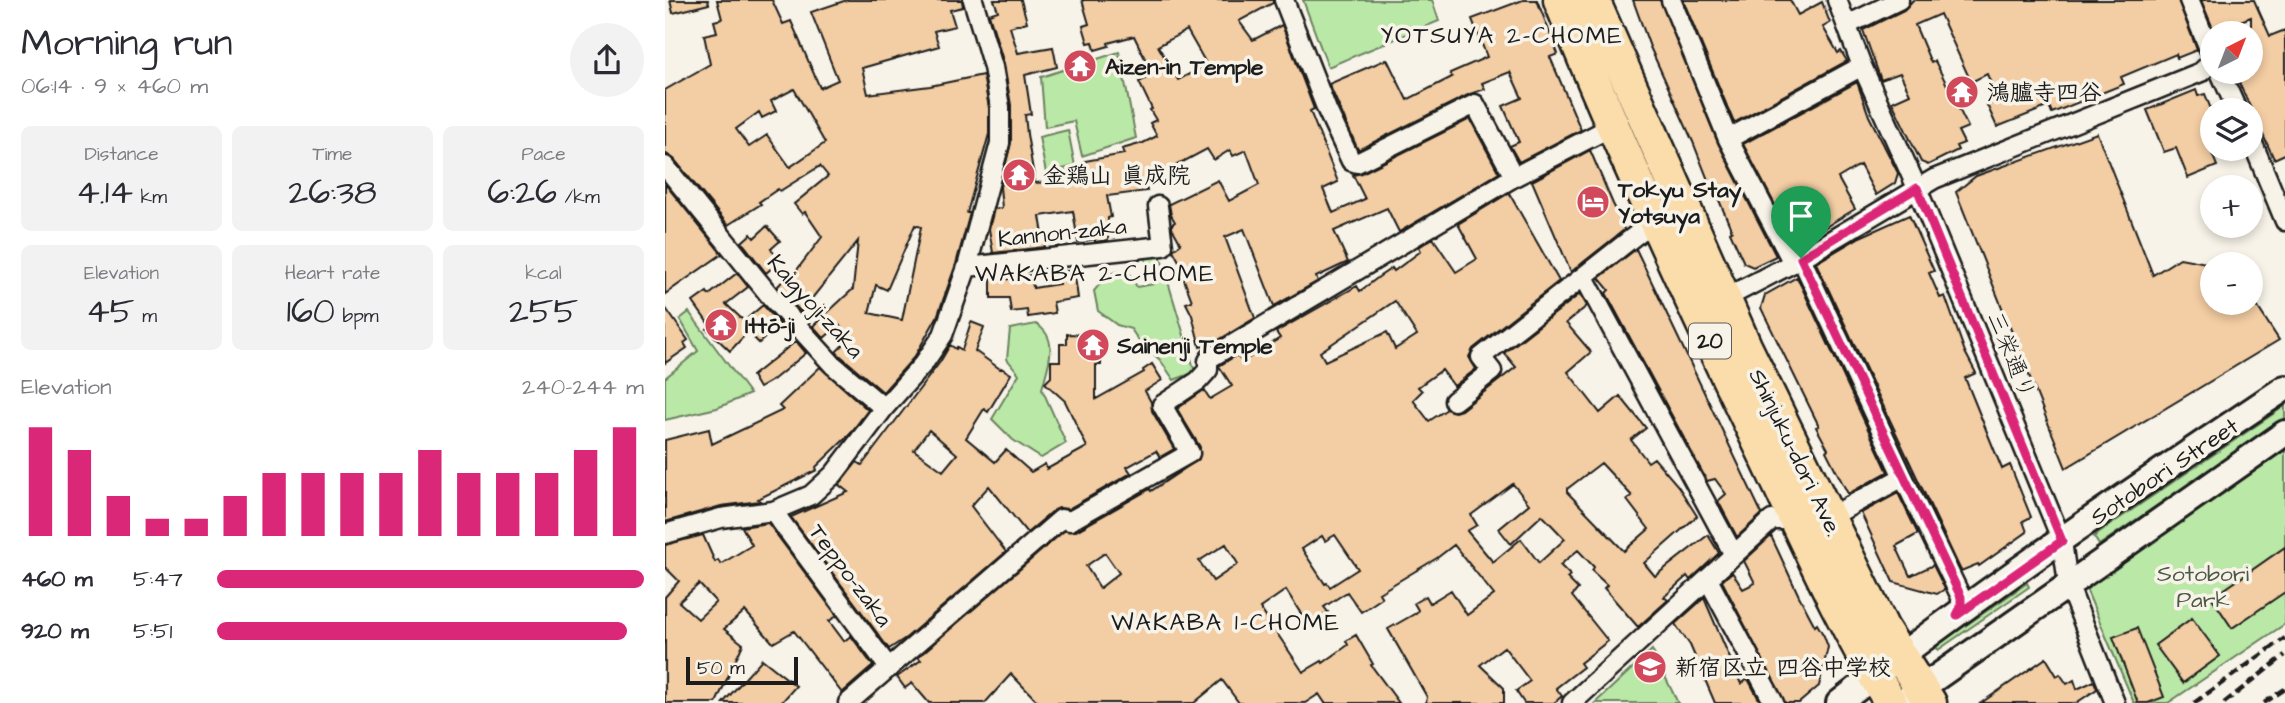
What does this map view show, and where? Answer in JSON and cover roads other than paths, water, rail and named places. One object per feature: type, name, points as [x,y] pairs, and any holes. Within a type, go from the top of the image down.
[{"type":"highway","name":"Shinjuku-dori Ave.","points":[[1560,0],[1611,127],[1655,220],[1709,306],[1828,518],[1883,629],[1900,656],[1917,698]]},
{"type":"highway","name":"Shinjuku-dori Ave.","points":[[1593,0],[1709,306],[1796,520],[1874,676],[1891,703]]},
{"type":"main road","name":"Sotobori Street","points":[[1839,703],[1957,615],[2285,388]]},
{"type":"main road","name":"Sotobori Street","points":[[1917,698],[2068,583],[2285,433]]},
{"type":"street","points":[[665,534],[721,518],[773,510],[811,495],[834,474],[884,408],[924,363],[943,335],[967,267],[1000,143],[1000,107],[993,67],[973,0]]},
{"type":"street","points":[[1284,0],[1327,110],[1351,161],[1357,163],[1475,104],[1514,177]]},
{"type":"street","points":[[1671,0],[1728,139],[1797,261],[1961,597],[1961,607],[1957,615]]},
{"type":"street","name":"三栄通り","points":[[1837,0],[1862,66],[1917,188],[2062,541],[2068,583],[2115,703]]},
{"type":"street","points":[[1847,25],[1899,0]]},
{"type":"street","points":[[2189,0],[2200,27]]},
{"type":"street","points":[[1728,139],[1862,66]]},
{"type":"street","points":[[1709,306],[1797,261],[1934,179],[2200,72]]},
{"type":"street","points":[[848,703],[1061,519],[1070,521],[1191,453],[1162,405],[1198,382],[1208,370],[1210,358],[1514,177],[1611,127]]},
{"type":"street","points":[[2260,161],[2285,221]]},
{"type":"street","name":"Kaigyoji-zaka","points":[[665,166],[771,297],[833,365],[884,408]]},
{"type":"street","name":"Kannon-zaka","points":[[967,267],[1163,246],[1158,206]]},
{"type":"street","points":[[1454,401],[1492,372],[1481,357],[1655,220]]},
{"type":"street","points":[[1584,277],[1734,555]]},
{"type":"street","points":[[1828,518],[1903,477]]},
{"type":"street","name":"Teppo-zaka","points":[[773,510],[889,668]]},
{"type":"street","points":[[1572,703],[1772,520],[1796,520]]},
{"type":"street","points":[[1702,584],[1711,585],[1774,703]]},
{"type":"railway","points":[[2194,703],[2285,638]]},
{"type":"railway","points":[[2224,703],[2285,655]]},
{"type":"railway","points":[[2264,703],[2285,689]]},
{"type":"place","name":"Aizen-in Temple","points":[[1080,66]]},
{"type":"place","name":"鴻臚寺四谷","points":[[1962,92]]},
{"type":"place","name":"金鶏山 眞成院","points":[[1019,175]]},
{"type":"place","name":"Tokyu Stay Yotsuya","points":[[1593,202]]},
{"type":"place","name":"Ittō-ji","points":[[721,325]]},
{"type":"place","name":"Sainenji Temple","points":[[1093,345]]},
{"type":"place","name":"新宿区立 四谷中学校","points":[[1650,667]]},
{"type":"district","name":"YOTSUYA 2-CHOME","points":[[1502,35]]},
{"type":"district","name":"WAKABA 2-CHOME","points":[[1095,273]]},
{"type":"district","name":"WAKABA 1-CHOME","points":[[1226,622]]},
{"type":"park label","name":"Sotobori Park","points":[[2203,586]]}]
